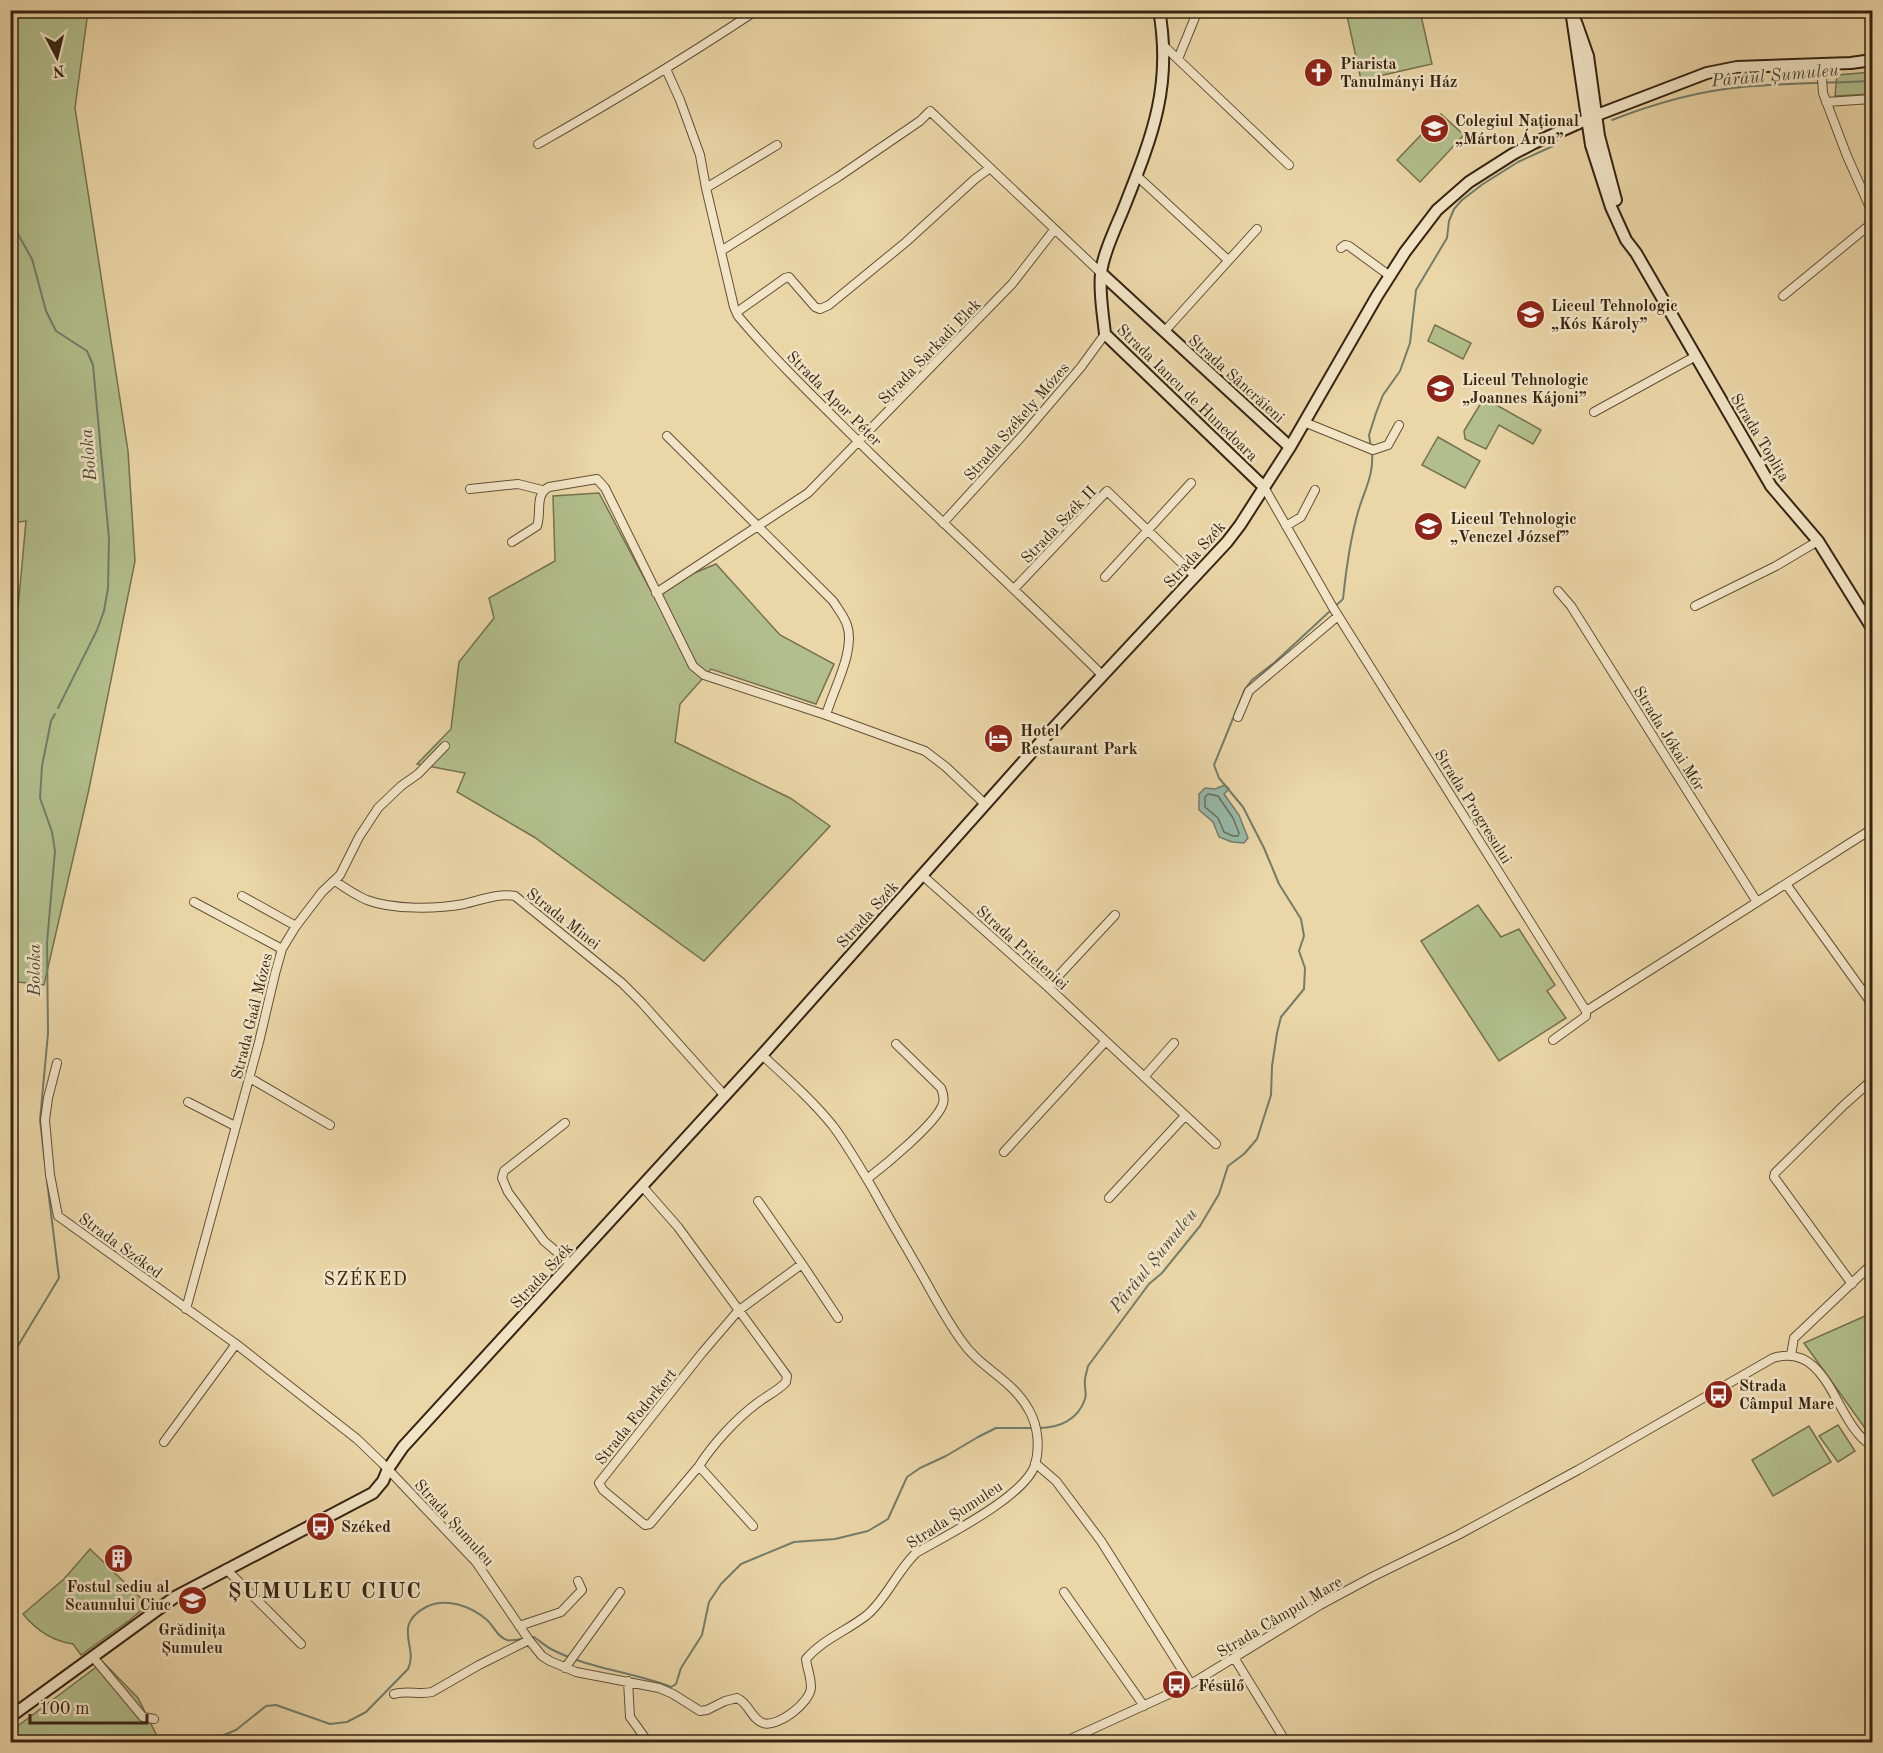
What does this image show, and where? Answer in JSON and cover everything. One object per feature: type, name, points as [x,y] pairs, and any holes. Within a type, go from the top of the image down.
[{"type":"street","name":"Strada Iancu de Hunedoara","points":[[1159,10],[1164,46],[1163,80],[1158,112],[1101,273],[1104,334],[1264,487]]},
{"type":"street","points":[[1178,59],[1198,10]]},
{"type":"street","name":"Strada Toplița","points":[[1571,11],[1592,117],[1590,140],[1600,177],[1622,232],[1771,486],[1818,541],[1872,628]]},
{"type":"street","points":[[538,144],[666,69],[754,12]]},
{"type":"street","points":[[1164,46],[1288,165]]},
{"type":"street","name":"Strada Szék","points":[[10,1717],[175,1597],[373,1493],[404,1447],[725,1096],[1102,675],[1231,536],[1290,447],[1390,276],[1422,229],[1446,201],[1480,173],[1513,154],[1592,117],[1685,80],[1717,70],[1737,67],[1851,63],[1872,60]]},
{"type":"street","points":[[1821,64],[1826,102],[1872,213]]},
{"type":"street","name":"Strada Apor Péter","points":[[666,69],[680,100],[699,155],[737,312],[776,359],[859,442],[1102,675]]},
{"type":"street","points":[[1826,102],[1872,99]]},
{"type":"street","points":[[721,251],[838,177],[920,121],[930,111],[1101,273]]},
{"type":"street","points":[[706,188],[777,145]]},
{"type":"street","points":[[737,312],[789,277],[815,307],[824,308],[906,242],[990,168]]},
{"type":"street","points":[[1137,176],[1228,260]]},
{"type":"street","points":[[1783,296],[1872,223]]},
{"type":"street","name":"Strada Sâncrăieni","points":[[1164,332],[1257,229]]},
{"type":"street","name":"Strada Sarkadi Elek","points":[[656,593],[808,493],[1012,284],[1054,230]]},
{"type":"street","points":[[1341,248],[1345,245],[1349,246],[1390,276]]},
{"type":"street","name":"Strada Sâncrăieni","points":[[1101,273],[1290,447]]},
{"type":"street","name":"Strada Székely Mózes","points":[[943,523],[1081,367],[1104,334]]},
{"type":"street","points":[[1594,412],[1696,356]]},
{"type":"street","points":[[1304,422],[1373,450],[1388,445],[1399,425]]},
{"type":"street","points":[[667,436],[833,601],[842,613],[848,626],[850,642],[826,715]]},
{"type":"street","points":[[470,489],[518,484],[542,490],[597,479],[605,488],[697,671],[925,751],[946,767],[985,804]]},
{"type":"street","points":[[1105,577],[1191,483]]},
{"type":"street","name":"Strada Progresului","points":[[1264,487],[1335,611],[1586,1011]]},
{"type":"street","points":[[512,542],[537,526],[542,490]]},
{"type":"street","points":[[1286,526],[1301,517],[1316,490]]},
{"type":"street","name":"Strada Szék II","points":[[1014,589],[1107,491],[1195,576]]},
{"type":"street","points":[[1695,606],[1776,566],[1818,541]]},
{"type":"street","name":"Strada Jókai Mór","points":[[1558,591],[1571,606],[1757,902]]},
{"type":"street","points":[[1238,717],[1249,691],[1335,611]]},
{"type":"street","name":"Strada Gaál Mózes","points":[[186,1309],[250,1078],[282,949],[322,892],[340,875],[358,837],[378,808],[401,786],[418,774],[445,746]]},
{"type":"street","points":[[1552,1040],[1586,1016],[1586,1011],[1872,829]]},
{"type":"street","name":"Strada Prieteniei","points":[[922,875],[1048,987],[1215,1144]]},
{"type":"street","name":"Strada Minei","points":[[335,881],[368,900],[394,906],[444,906],[496,896],[515,896],[622,982],[725,1096]]},
{"type":"street","points":[[1786,884],[1872,1004]]},
{"type":"street","points":[[242,896],[296,926]]},
{"type":"street","points":[[194,902],[282,949]]},
{"type":"street","points":[[1048,987],[1115,915]]},
{"type":"street","points":[[1004,1152],[1105,1042]]},
{"type":"street","points":[[1144,1077],[1174,1043]]},
{"type":"street","points":[[867,1179],[931,1122],[945,1098],[941,1088],[896,1044]]},
{"type":"street","name":"Strada Șumuleu","points":[[388,1469],[476,1562],[542,1656],[576,1672],[659,1688],[700,1711],[737,1698],[746,1703],[755,1718],[766,1724],[775,1723],[805,1702],[810,1695],[807,1659],[811,1653],[823,1642],[866,1616],[916,1553],[997,1505],[1022,1485],[1035,1463],[1037,1432],[1030,1411],[1012,1386],[963,1344],[867,1179],[833,1126],[800,1090],[762,1055]]},
{"type":"street","name":"Strada Széked","points":[[57,1063],[45,1120],[50,1175],[58,1216],[236,1344],[357,1439],[388,1469]]},
{"type":"street","points":[[250,1078],[330,1125]]},
{"type":"street","points":[[1852,1284],[1774,1177],[1782,1166],[1872,1080]]},
{"type":"street","points":[[188,1102],[235,1126]]},
{"type":"street","points":[[1109,1198],[1185,1116]]},
{"type":"street","points":[[565,1123],[504,1171],[502,1178],[508,1192],[544,1241],[571,1264]]},
{"type":"street","name":"Strada Fodorkert","points":[[642,1186],[678,1227],[738,1311],[787,1376],[786,1382],[736,1422],[650,1524],[645,1525],[603,1490],[599,1482],[738,1311],[802,1264]]},
{"type":"street","points":[[758,1201],[838,1318]]},
{"type":"street","points":[[1872,1264],[1794,1338],[1791,1355],[1802,1358],[1816,1368],[1855,1431],[1872,1446]]},
{"type":"street","points":[[164,1442],[236,1344]]},
{"type":"street","name":"Strada Câmpul Mare","points":[[1064,1743],[1191,1684],[1320,1605],[1458,1535],[1578,1470],[1764,1362],[1791,1355]]},
{"type":"street","points":[[1035,1463],[1056,1481],[1096,1533],[1191,1684]]},
{"type":"street","points":[[699,1466],[753,1526]]},
{"type":"street","points":[[226,1569],[301,1644]]},
{"type":"street","points":[[519,1626],[561,1612],[582,1590],[578,1581]]},
{"type":"street","points":[[565,1668],[620,1592]]},
{"type":"street","points":[[1064,1593],[1144,1706]]},
{"type":"street","points":[[394,1694],[432,1692],[529,1640]]},
{"type":"street","points":[[93,1657],[143,1717],[154,1719]]},
{"type":"street","points":[[1234,1659],[1286,1743]]},
{"type":"street","points":[[628,1681],[630,1717],[648,1743]]},
{"type":"green space","points":[[11,10],[88,11],[75,108],[128,451],[135,561],[89,789],[44,985],[10,981],[10,748],[13,739],[15,641],[26,521],[11,523]]},
{"type":"green space","points":[[1346,11],[1420,11],[1432,64],[1361,80]]},
{"type":"green space","points":[[1872,72],[1872,94],[1835,96],[1837,75]]},
{"type":"green space","points":[[1441,114],[1464,135],[1420,182],[1397,160]]},
{"type":"green space","points":[[1435,325],[1471,343],[1463,359],[1428,341]]},
{"type":"green space","points":[[1484,398],[1541,430],[1533,444],[1499,425],[1486,449],[1465,439],[1464,431]]},
{"type":"green space","points":[[1438,437],[1480,461],[1465,488],[1422,465]]},
{"type":"green space","points":[[599,493],[651,591],[716,564],[780,635],[834,664],[816,704],[711,669],[680,704],[675,742],[790,798],[830,826],[704,961],[534,837],[457,792],[465,773],[417,764],[451,729],[459,662],[494,618],[489,598],[555,561],[553,496]]},
{"type":"green space","points":[[1478,905],[1501,937],[1519,929],[1555,985],[1547,991],[1566,1018],[1499,1061],[1421,941]]},
{"type":"green space","points":[[1872,1313],[1872,1438],[1804,1343]]},
{"type":"green space","points":[[1838,1425],[1855,1451],[1838,1462],[1819,1436]]},
{"type":"green space","points":[[1809,1426],[1831,1462],[1773,1496],[1752,1460]]},
{"type":"green space","points":[[90,1549],[148,1605],[81,1655],[73,1644],[45,1634],[23,1614],[64,1579]]},
{"type":"green space","points":[[103,1662],[138,1698],[160,1742],[11,1742],[11,1731]]},
{"type":"water","points":[[1225,785],[1229,789],[1224,794],[1239,815],[1248,838],[1244,843],[1232,842],[1219,837],[1213,822],[1199,810],[1199,794],[1205,788],[1215,789]]},
{"type":"waterway","name":"Pârâul Șumuleu","points":[[1612,120],[1676,99],[1725,89],[1872,81]]},
{"type":"waterway","name":"Pârâul Șumuleu","points":[[1371,448],[1369,435],[1376,413],[1383,395],[1400,371],[1410,343],[1416,290],[1447,238],[1449,221],[1454,209],[1483,184],[1518,162],[1553,146]]},
{"type":"waterway","name":"Boloka","points":[[10,216],[32,259],[46,311],[56,331],[87,351],[93,365],[109,539],[108,588],[104,611],[97,630],[58,708]]},
{"type":"waterway","name":"Pârâul Șumuleu","points":[[1039,1428],[1060,1424],[1078,1412],[1086,1397],[1085,1378],[1088,1366],[1149,1284],[1162,1273],[1200,1226],[1219,1194],[1228,1166],[1244,1154],[1257,1139],[1271,1095],[1272,1066],[1281,1017],[1304,989],[1305,968],[1299,951],[1304,936],[1301,919],[1279,884],[1243,807],[1219,778],[1214,765],[1245,689],[1252,680],[1275,662],[1343,599],[1351,544],[1358,512],[1370,476],[1372,453]]},
{"type":"waterway","name":"Boloka","points":[[45,1163],[40,1120],[48,1033],[47,943],[55,851],[52,832],[40,798],[42,766],[51,721],[55,714]]},
{"type":"waterway","name":"Boloka","points":[[10,1359],[59,1278],[47,1181]]},
{"type":"waterway","name":"Pârâul Șumuleu","points":[[531,1637],[550,1649],[582,1662],[671,1687],[676,1684],[681,1668],[702,1635],[709,1602],[721,1584],[741,1564],[794,1542],[835,1539],[868,1531],[888,1519],[907,1477],[920,1468],[996,1428],[1033,1428]]},
{"type":"waterway","name":"Pârâul Șumuleu","points":[[207,1742],[236,1730],[266,1706],[276,1705],[330,1724],[347,1722],[366,1712],[408,1669],[411,1653],[408,1637],[410,1622],[416,1614],[434,1604],[450,1603],[466,1607],[481,1615],[507,1640],[526,1638]]},
{"type":"place","name":"Piarista Tanulmányi Ház","points":[[1319,72]]},
{"type":"place","name":"Colegiul Național „Márton Áron”","points":[[1434,129]]},
{"type":"place","name":"Liceul Tehnologic „Kós Károly”","points":[[1530,314]]},
{"type":"place","name":"Liceul Tehnologic „Joannes Kájoni”","points":[[1441,388]]},
{"type":"place","name":"Liceul Tehnologic „Venczel József”","points":[[1429,527]]},
{"type":"place","name":"Hotel Restaurant Park","points":[[999,739]]},
{"type":"place","name":"Strada Câmpul Mare","points":[[1718,1394]]},
{"type":"place","name":"Széked","points":[[320,1526]]},
{"type":"place","name":"Fostul sediu al Scaunului Ciuc","points":[[118,1558]]},
{"type":"place","name":"Grădinița Șumuleu","points":[[192,1601]]},
{"type":"place","name":"Fésülő","points":[[1177,1685]]},
{"type":"district","name":"SZÉKED","points":[[366,1279]]},
{"type":"district","name":"ȘUMULEU CIUC","points":[[325,1590]]}]
